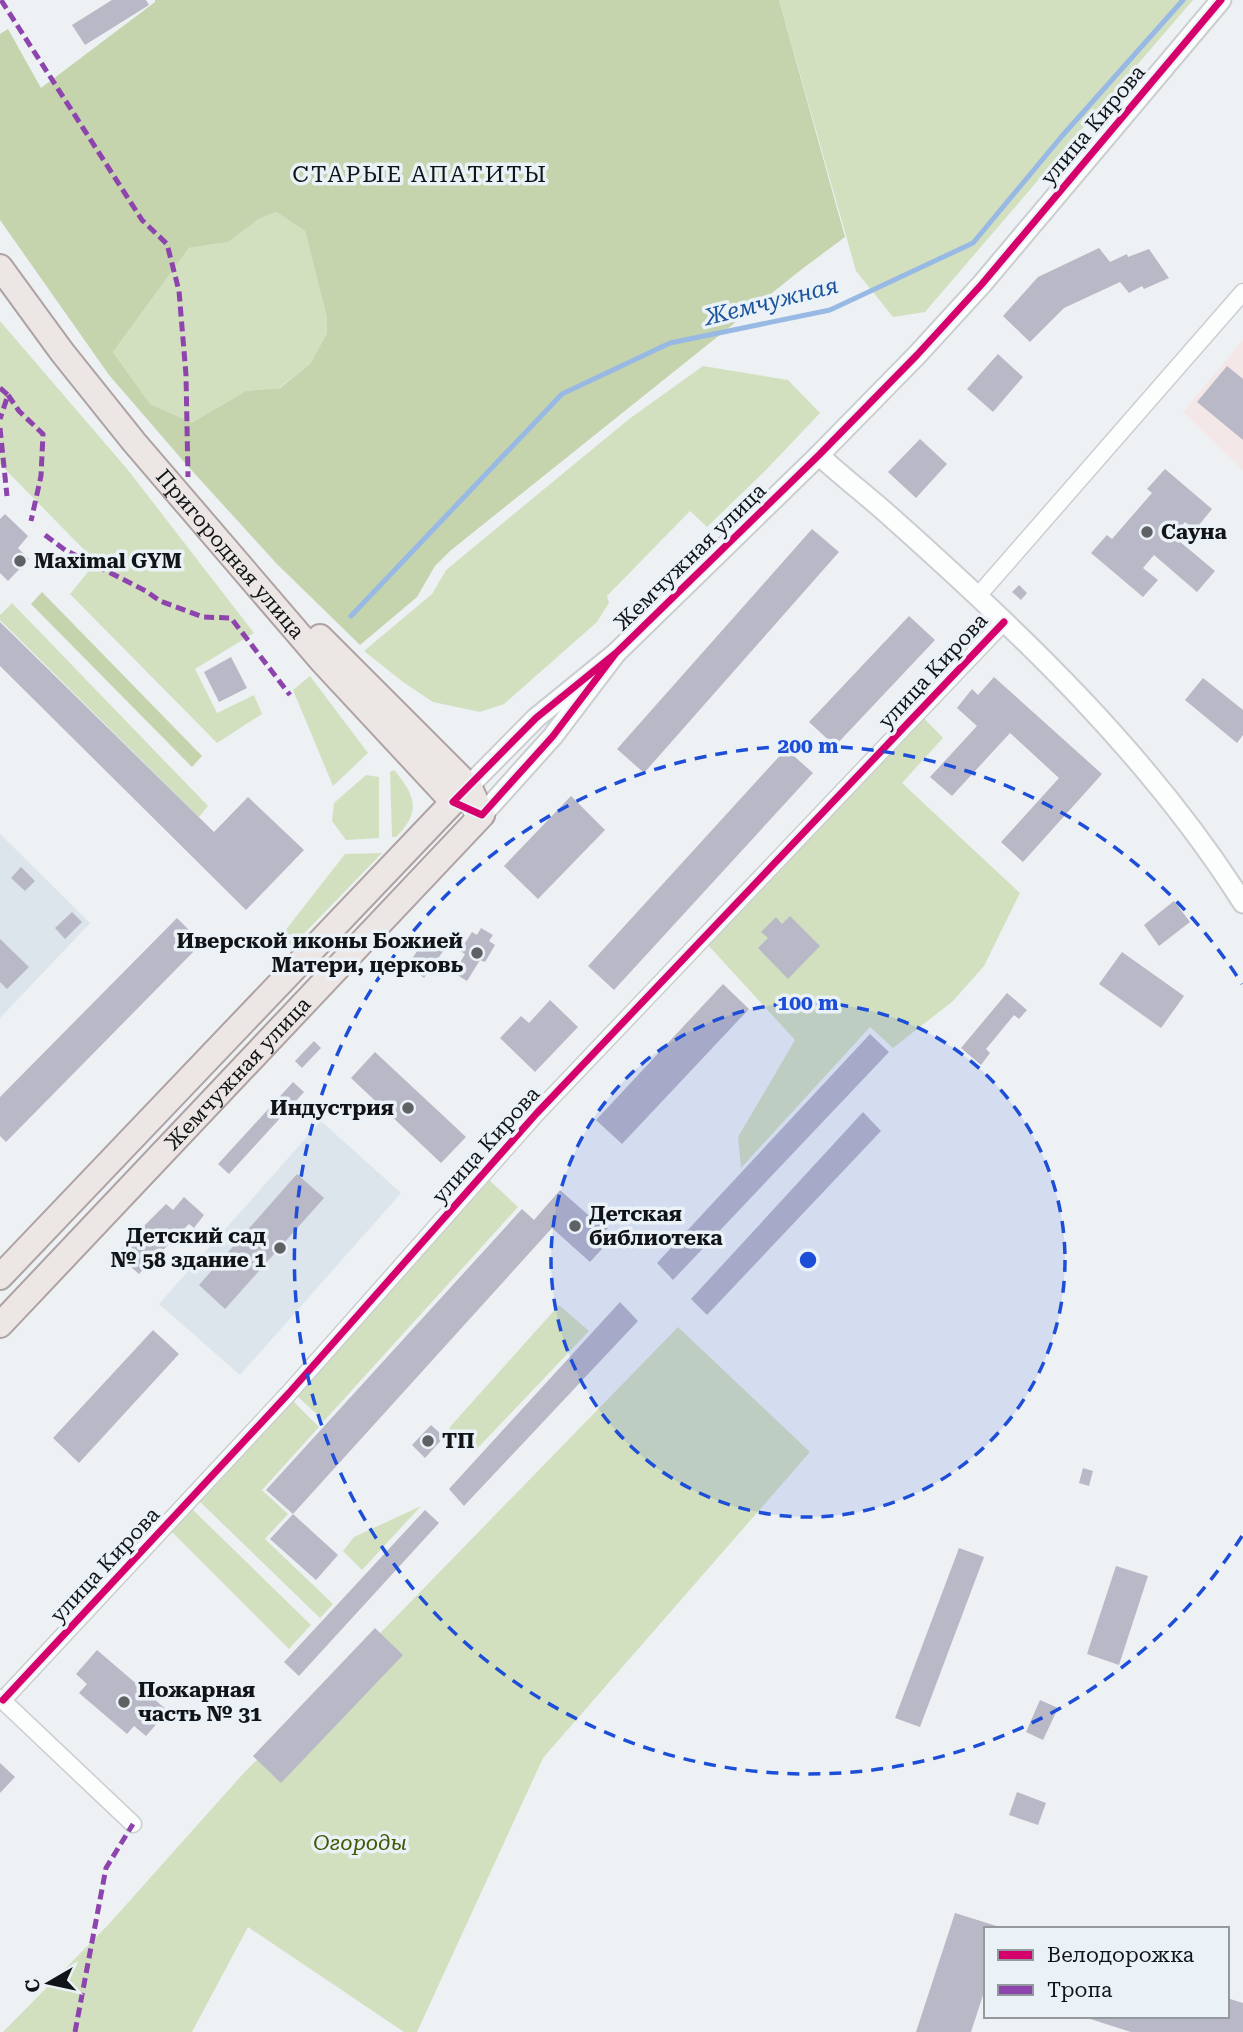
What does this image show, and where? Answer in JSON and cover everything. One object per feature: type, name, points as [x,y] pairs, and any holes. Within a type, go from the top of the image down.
[{"type":"main road","name":"Пригородная улица","points":[[0,267],[62,352],[134,442],[321,660],[482,815]]},
{"type":"main road","name":"Жемчужная улица","points":[[0,1277],[461,794]]},
{"type":"main road","name":"Жемчужная улица","points":[[0,1325],[482,815]]},
{"type":"main road","points":[[412,844],[423,842],[430,846],[433,852],[433,867]]},
{"type":"street","name":"улица Кирова","points":[[818,455],[917,355],[982,284],[1221,0]]},
{"type":"street","name":"улица Кирова","points":[[977,597],[1243,292]]},
{"type":"street","points":[[818,455],[890,516],[1004,622],[1128,750],[1217,863],[1243,903]]},
{"type":"street","name":"Жемчужная улица","points":[[482,815],[553,736],[617,653],[818,455]]},
{"type":"street","name":"улица Кирова","points":[[1,1699],[289,1393],[536,1114],[1004,622]]},
{"type":"street","points":[[461,794],[536,718],[617,653]]},
{"type":"street","points":[[1,1699],[133,1824]]},
{"type":"shaded area","points":[[1243,340],[1243,471],[1183,412]]},
{"type":"shaded area","points":[[0,834],[90,923],[0,1018]]},
{"type":"shaded area","name":"Детский сад № 58 здание 1","points":[[321,1121],[401,1193],[240,1375],[159,1304]]},
{"type":"green space","points":[[779,0],[1193,0],[925,312],[893,317],[856,271]]},
{"type":"green space","points":[[779,0],[845,237],[450,551],[435,566],[417,597],[360,645],[276,563],[109,375],[0,220],[0,34],[8,29],[41,88],[155,2]],"holes":[[[276,212],[305,231],[327,318],[327,333],[310,364],[280,388],[246,391],[192,423],[150,404],[113,352],[189,248],[228,242],[259,219]]]},
{"type":"green space","points":[[276,212],[305,231],[327,318],[327,333],[310,364],[279,388],[246,391],[192,424],[150,404],[113,352],[189,248],[228,242],[259,219]]},
{"type":"green space","points":[[0,321],[128,470],[254,633],[195,669],[217,713],[254,695],[262,714],[217,743],[70,594],[96,562],[0,464]]},
{"type":"green space","points":[[703,366],[788,380],[820,413],[707,527],[690,511],[607,596],[609,603],[597,622],[504,704],[480,712],[433,702],[364,651],[432,594],[446,570],[629,419]]},
{"type":"green space","points":[[42,592],[202,756],[192,767],[31,604]]},
{"type":"green space","points":[[12,603],[208,806],[199,817],[0,620],[0,615]]},
{"type":"green space","points":[[310,676],[368,753],[333,786],[293,690]]},
{"type":"green space","points":[[921,715],[943,738],[902,783],[1020,893],[984,966],[953,1001],[893,1048],[870,1027],[741,1168],[738,1137],[795,1040],[708,945]]},
{"type":"green space","points":[[394,770],[407,788],[413,804],[404,828],[396,837],[392,837],[390,772]]},
{"type":"green space","points":[[366,775],[379,777],[379,838],[346,840],[332,821],[334,803]]},
{"type":"green space","points":[[382,853],[291,947],[274,945],[345,854]]},
{"type":"green space","points":[[487,1178],[518,1207],[324,1421],[295,1394]]},
{"type":"green space","points":[[559,1305],[589,1331],[474,1452],[449,1428]]},
{"type":"green space","name":"Огороды","points":[[678,1327],[810,1452],[543,1758],[417,2032],[404,2032],[248,1927],[192,2032],[3,2032],[108,1925],[242,1775]]},
{"type":"green space","points":[[291,1399],[319,1427],[262,1490],[288,1514],[265,1539],[333,1604],[320,1618],[197,1499]]},
{"type":"green space","points":[[421,1506],[362,1570],[343,1551],[354,1537]]},
{"type":"green space","points":[[190,1507],[311,1625],[289,1649],[169,1529]]},
{"type":"building","points":[[112,0],[146,0],[149,5],[85,45],[72,25]]},
{"type":"building","points":[[1099,248],[1110,262],[1127,254],[1128,257],[1149,249],[1169,278],[1129,293],[1120,282],[1064,308],[1030,342],[1003,316],[1038,277]]},
{"type":"building","points":[[998,354],[1023,377],[993,412],[967,389]]},
{"type":"building","points":[[1227,366],[1243,379],[1243,440],[1197,402]]},
{"type":"building","points":[[920,439],[947,464],[916,498],[888,472]]},
{"type":"building","name":"Сауна","points":[[1165,469],[1212,509],[1195,530],[1185,522],[1173,536],[1215,571],[1197,592],[1154,555],[1143,568],[1158,580],[1143,597],[1091,553],[1107,535],[1112,539],[1152,493],[1147,489]]},
{"type":"building","points":[[5,514],[28,536],[18,548],[29,559],[8,581],[0,573],[0,519]]},
{"type":"building","points":[[812,529],[839,552],[644,773],[617,749]]},
{"type":"building","points":[[1019,585],[1027,593],[1021,600],[1012,592]]},
{"type":"building","points":[[909,616],[935,640],[835,746],[809,722]]},
{"type":"building","points":[[0,622],[214,832],[248,797],[304,850],[246,910],[0,666]]},
{"type":"building","points":[[231,657],[247,688],[219,702],[204,672]]},
{"type":"building","points":[[994,677],[1102,774],[1023,862],[1001,842],[1059,778],[1010,733],[952,796],[930,777],[977,726],[957,708],[972,689],[978,695]]},
{"type":"building","points":[[1203,678],[1243,710],[1243,735],[1237,743],[1185,700]]},
{"type":"building","points":[[786,749],[813,773],[614,990],[588,966]]},
{"type":"building","points":[[571,796],[605,830],[538,899],[504,866]]},
{"type":"building","points":[[21,867],[35,881],[25,891],[11,878]]},
{"type":"building","points":[[1174,901],[1190,922],[1159,946],[1144,925]]},
{"type":"building","points":[[72,912],[82,922],[65,939],[55,928]]},
{"type":"building","points":[[790,916],[820,946],[788,979],[758,948],[768,938],[761,932],[776,917],[782,924]]},
{"type":"building","points":[[177,918],[202,943],[6,1142],[0,1136],[0,1097]]},
{"type":"building","name":"Иверской иконы Божией Матери, церковь","points":[[481,928],[493,935],[489,941],[495,945],[485,962],[480,960],[467,981],[454,973],[465,954],[460,951],[472,932],[477,935]]},
{"type":"building","points":[[427,938],[444,950],[424,978],[407,965]]},
{"type":"building","points":[[0,939],[29,967],[7,989],[0,982]]},
{"type":"building","points":[[1122,952],[1184,996],[1161,1028],[1099,984]]},
{"type":"building","points":[[723,984],[749,1009],[622,1144],[596,1120]]},
{"type":"building","points":[[1007,993],[1027,1010],[1019,1019],[1014,1015],[986,1049],[990,1053],[981,1065],[961,1048]]},
{"type":"building","points":[[550,1000],[578,1027],[535,1072],[500,1038],[521,1016],[529,1023]]},
{"type":"building","points":[[870,1034],[889,1052],[673,1280],[657,1263]]},
{"type":"building","points":[[314,1041],[321,1048],[302,1068],[295,1061]]},
{"type":"building","name":"Индустрия","points":[[375,1052],[466,1137],[441,1163],[351,1078]]},
{"type":"building","points":[[293,1082],[304,1092],[229,1174],[218,1164]]},
{"type":"building","points":[[863,1112],[881,1131],[707,1315],[691,1299]]},
{"type":"building","points":[[297,1174],[324,1198],[225,1309],[199,1285]]},
{"type":"building","points":[[560,1190],[595,1221],[597,1218],[608,1228],[606,1230],[613,1237],[590,1262],[552,1228],[293,1514],[266,1490],[522,1209],[534,1220]]},
{"type":"building","points":[[184,1197],[204,1215],[194,1228],[189,1224],[139,1274],[116,1254],[166,1204],[173,1210]]},
{"type":"building","points":[[620,1302],[638,1321],[464,1506],[449,1489]]},
{"type":"building","points":[[153,1330],[179,1354],[79,1463],[53,1438]]},
{"type":"building","name":"ТП","points":[[431,1425],[444,1437],[425,1458],[412,1445]]},
{"type":"building","points":[[1083,1468],[1093,1471],[1089,1486],[1079,1483]]},
{"type":"building","points":[[425,1510],[439,1523],[299,1676],[284,1662]]},
{"type":"building","points":[[293,1514],[338,1555],[316,1580],[270,1539]]},
{"type":"building","points":[[959,1548],[984,1557],[920,1727],[895,1718]]},
{"type":"building","points":[[1116,1566],[1148,1576],[1119,1665],[1087,1654]]},
{"type":"building","points":[[375,1628],[403,1655],[281,1783],[253,1756]]},
{"type":"building","name":"Пожарная часть № 31","points":[[97,1650],[168,1711],[146,1736],[134,1726],[127,1734],[79,1693],[87,1684],[76,1674]]},
{"type":"building","points":[[1040,1700],[1058,1708],[1043,1740],[1026,1732]]},
{"type":"building","points":[[0,1763],[15,1777],[0,1793]]},
{"type":"building","points":[[1017,1792],[1046,1803],[1038,1825],[1009,1815]]},
{"type":"building","points":[[955,1913],[1000,1927],[984,1927],[984,1992],[971,2032],[916,2032]]},
{"type":"building","points":[[1229,1999],[1243,2003],[1243,2032],[1131,2032],[1087,2018],[1229,2018]]},
{"type":"waterway","name":"Жемчужная","points":[[351,616],[562,394],[670,343],[830,310],[973,243],[1062,136],[1183,0]]},
{"type":"marked path","points":[[1,0],[142,220],[167,244],[179,291],[186,375],[188,477]]},
{"type":"marked path","points":[[0,388],[8,395],[0,419]]},
{"type":"marked path","points":[[8,395],[19,411],[43,434],[41,476],[31,521]]},
{"type":"marked path","points":[[0,428],[7,496]]},
{"type":"marked path","points":[[45,535],[65,550],[146,591],[160,601],[203,617],[231,618],[290,695]]},
{"type":"marked path","points":[[75,2032],[106,1868],[133,1824]]},
{"type":"cycle path","points":[[616,653],[536,718],[453,802],[482,815],[553,736],[616,653],[819,455],[982,284],[1221,0]]},
{"type":"cycle path","points":[[3,1700],[289,1393],[536,1114],[1004,622]]},
{"type":"place","name":"Сауна","points":[[1147,532]]},
{"type":"place","name":"Maximal GYM","points":[[20,561]]},
{"type":"place","name":"Иверской иконы Божией Матери, церковь","points":[[477,953]]},
{"type":"place","name":"Индустрия","points":[[408,1108]]},
{"type":"place","name":"Детская библиотека","points":[[575,1226]]},
{"type":"place","name":"Детский сад № 58 здание 1","points":[[280,1248]]},
{"type":"place","name":"ТП","points":[[428,1441]]},
{"type":"place","name":"Пожарная часть № 31","points":[[124,1702]]},
{"type":"district","name":"СТАРЫЕ АПАТИТЫ","points":[[420,174]]}]
